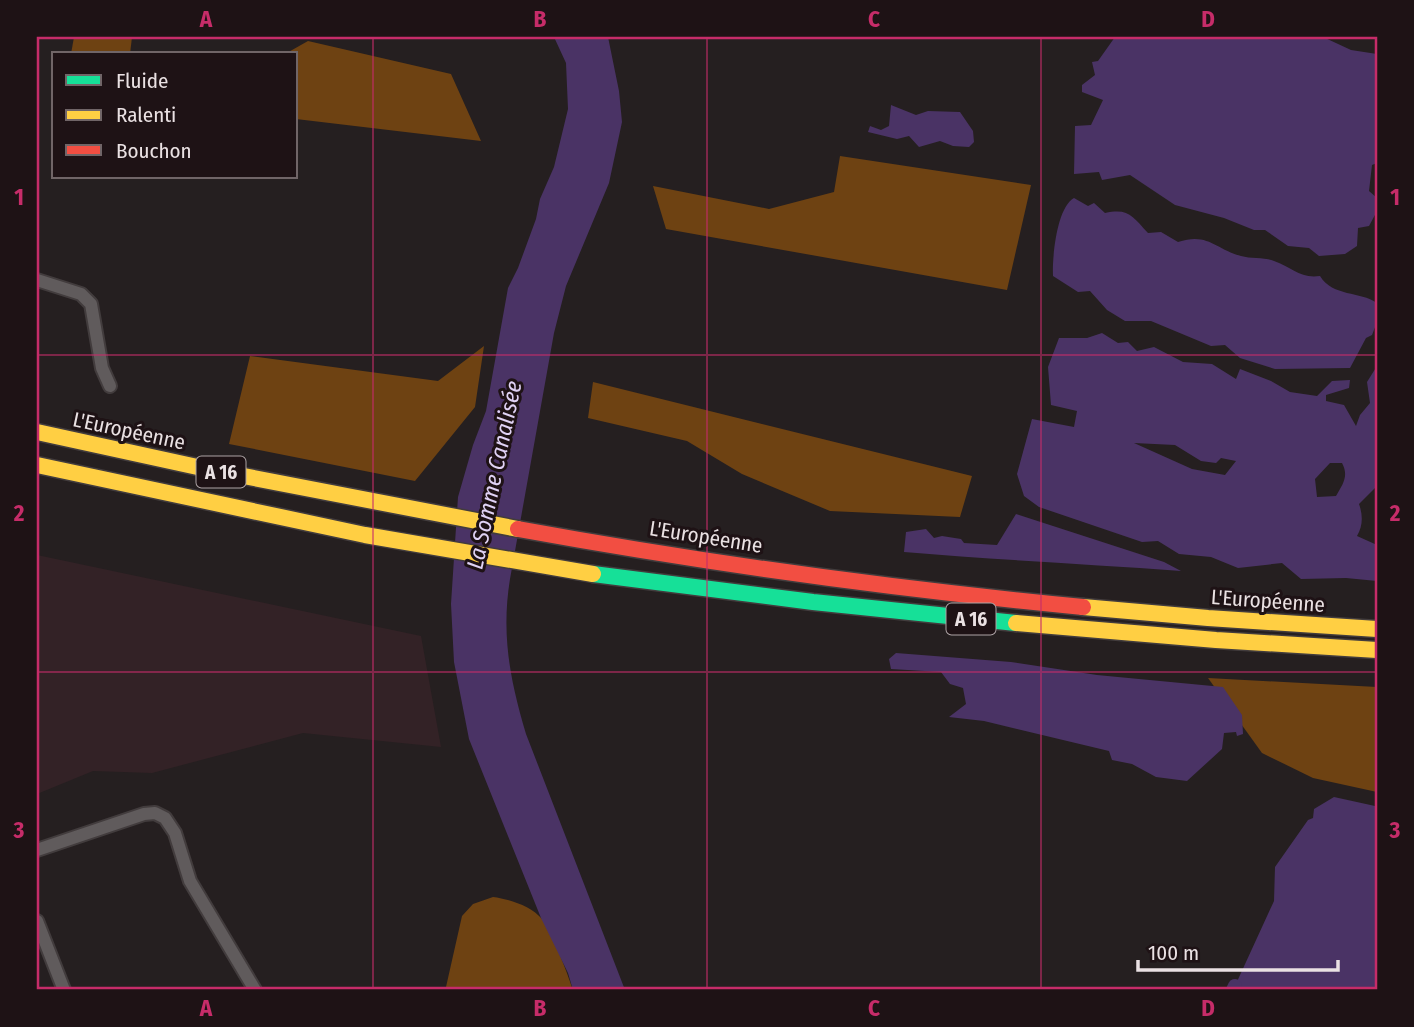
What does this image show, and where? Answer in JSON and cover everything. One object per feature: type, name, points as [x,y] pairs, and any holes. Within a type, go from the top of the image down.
[{"type":"highway","name":"L'Européenne","points":[[37,432],[405,510],[813,575],[969,595],[1220,619],[1377,629]]},
{"type":"highway","name":"L'Européenne","points":[[37,465],[399,542],[566,570],[820,603],[962,618],[1102,631],[1377,650]]},
{"type":"street","points":[[37,280],[81,294],[92,304],[102,368],[110,386]]},
{"type":"street","points":[[37,850],[144,814],[155,813],[166,818],[175,833],[190,881],[255,990]]},
{"type":"street","points":[[37,921],[64,990]]},
{"type":"shaded area","points":[[74,37],[132,37],[130,52],[71,52]]},
{"type":"shaded area","points":[[308,41],[451,74],[481,141],[298,119],[298,52],[289,52]]},
{"type":"shaded area","points":[[840,156],[1031,185],[1007,290],[666,229],[653,186],[769,209],[834,192]]},
{"type":"shaded area","points":[[484,346],[475,407],[415,481],[229,444],[250,356],[438,381]]},
{"type":"shaded area","points":[[593,382],[972,476],[960,517],[830,511],[742,474],[687,441],[588,418]]},
{"type":"shaded area","points":[[37,555],[421,636],[441,747],[303,733],[152,773],[93,771],[37,794]]},
{"type":"shaded area","points":[[1208,678],[1377,687],[1377,792],[1313,778],[1262,753]]},
{"type":"shaded area","points":[[493,897],[519,904],[542,919],[573,990],[443,990],[446,987],[462,916],[473,904]]},
{"type":"water","name":"La Somme Canalisée","points":[[554,37],[608,37],[622,122],[609,183],[566,286],[554,333],[510,579],[507,638],[515,695],[526,734],[625,990],[573,990],[469,739],[454,662],[451,604],[458,497],[486,411],[508,288],[518,268],[536,219],[540,199],[554,167],[568,109],[566,63]]},
{"type":"water","points":[[1115,37],[1323,37],[1351,50],[1377,54],[1377,163],[1372,165],[1369,191],[1377,198],[1376,213],[1369,226],[1358,228],[1357,246],[1345,254],[1319,256],[1309,248],[1288,246],[1265,230],[1254,230],[1224,218],[1175,205],[1130,175],[1102,180],[1099,172],[1074,174],[1075,126],[1091,125],[1103,100],[1082,92],[1082,85],[1095,75],[1092,62],[1098,61]]},
{"type":"water","points":[[891,105],[916,115],[928,111],[960,112],[973,131],[974,142],[969,147],[953,146],[940,141],[919,147],[909,136],[897,139],[868,132],[870,126],[881,130],[889,126]]},
{"type":"water","points":[[1074,198],[1088,206],[1094,203],[1105,213],[1120,212],[1130,215],[1148,233],[1161,232],[1178,242],[1188,239],[1204,240],[1241,256],[1270,260],[1301,274],[1320,276],[1325,283],[1339,291],[1377,303],[1377,322],[1372,335],[1366,338],[1350,368],[1275,369],[1240,358],[1225,345],[1211,346],[1151,321],[1125,321],[1107,310],[1090,291],[1078,292],[1053,276],[1053,257],[1060,222],[1063,211]]},
{"type":"water","points":[[1102,333],[1118,343],[1128,342],[1137,351],[1154,347],[1183,362],[1212,364],[1236,379],[1240,369],[1290,392],[1317,396],[1332,381],[1350,380],[1349,388],[1326,395],[1326,401],[1344,405],[1356,426],[1360,415],[1370,403],[1367,382],[1377,366],[1377,486],[1359,504],[1362,520],[1357,536],[1377,545],[1377,581],[1346,578],[1301,579],[1282,563],[1238,568],[1211,557],[1179,554],[1158,541],[1142,542],[1039,507],[1024,496],[1017,474],[1032,419],[1074,427],[1077,411],[1051,405],[1048,367],[1059,338],[1087,338]],"holes":[[[1134,443],[1175,445],[1201,461],[1216,463],[1221,458],[1236,461],[1225,475],[1192,469]],[[1330,463],[1342,463],[1345,472],[1343,484],[1336,496],[1317,497],[1315,479]]]},
{"type":"water","points":[[1016,514],[1164,562],[1181,571],[904,552],[906,532],[926,529],[934,538],[942,536],[961,539],[964,543],[997,545]]},
{"type":"water","points":[[896,653],[1011,662],[1097,675],[1223,687],[1242,715],[1243,734],[1237,736],[1236,732],[1224,733],[1222,749],[1187,781],[1156,777],[1132,764],[1112,760],[1109,751],[984,721],[949,717],[966,704],[963,688],[950,684],[941,672],[891,669],[889,659]]},
{"type":"water","points":[[1334,797],[1375,806],[1377,990],[1239,990],[1235,986],[1274,901],[1275,867],[1308,820],[1313,818],[1314,809]]},
{"type":"waterway","points":[[1233,990],[1235,986]]},
{"type":"traffic: fast","points":[[593,574],[813,602],[1016,623]]},
{"type":"traffic: slow","points":[[37,432],[202,468],[518,529]]},
{"type":"traffic: slow","points":[[37,465],[365,535],[593,574]]},
{"type":"traffic: slow","points":[[1083,607],[1377,629]]},
{"type":"traffic: slow","points":[[1016,623],[1377,650]]},
{"type":"traffic: jam","points":[[518,529],[800,574],[1083,607]]}]
